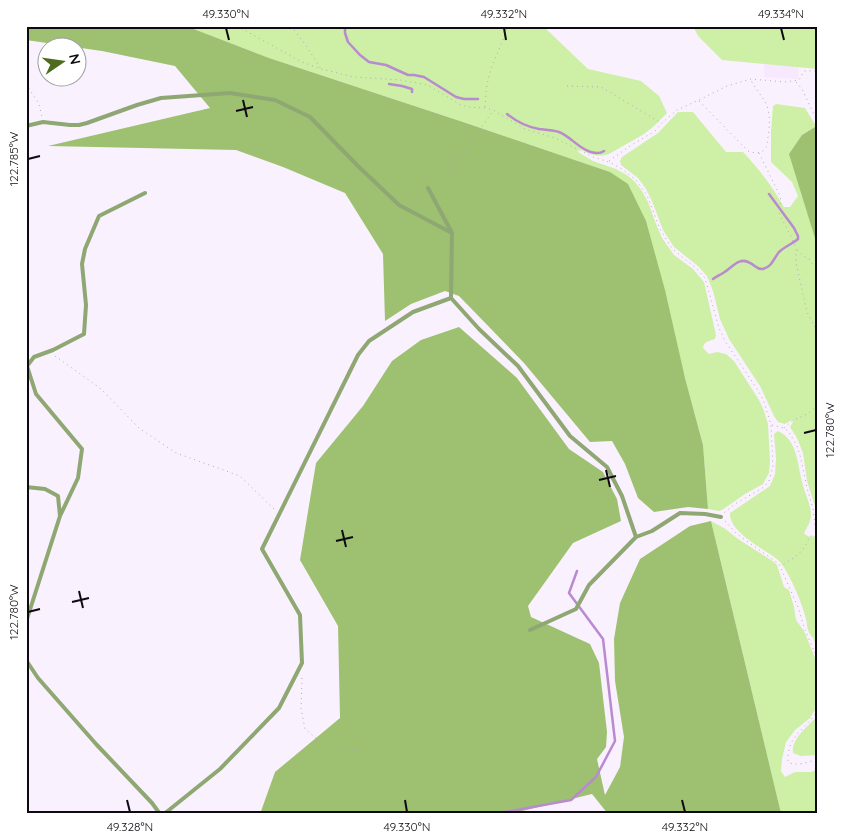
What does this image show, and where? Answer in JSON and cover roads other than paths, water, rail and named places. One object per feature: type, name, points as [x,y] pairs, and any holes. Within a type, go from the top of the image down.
[{"type":"lane","points":[[26,126],[43,122],[79,125],[161,98],[230,93],[275,100],[310,117],[399,205],[452,233]]},
{"type":"lane","points":[[428,188],[452,233],[451,298],[479,329],[518,366],[570,436],[607,467],[622,496],[636,537]]},
{"type":"lane","points":[[26,622],[60,516],[78,478],[82,449],[36,394],[27,366],[34,357],[84,334],[86,306],[82,264],[99,216],[145,194]]},
{"type":"lane","points":[[164,814],[220,769],[279,708],[302,663],[300,615],[262,549],[358,354],[370,341],[414,312],[451,298]]},
{"type":"lane","points":[[26,487],[45,489],[58,496],[60,516]]},
{"type":"lane","points":[[530,630],[576,609],[589,585],[636,537],[652,531],[680,513],[721,517]]},
{"type":"lane","points":[[26,660],[38,678],[160,814]]},
{"type":"waterway","points":[[345,26],[348,42],[369,62],[386,65],[408,75],[424,77],[456,97],[478,99]]},
{"type":"waterway","points":[[389,84],[412,89],[412,92]]},
{"type":"waterway","points":[[507,114],[518,122],[530,127],[559,132],[590,152],[604,151]]},
{"type":"waterway","points":[[713,279],[742,261],[746,261],[759,269],[766,268],[779,252],[798,239],[794,228],[769,194]]},
{"type":"waterway","points":[[494,814],[571,800],[596,777],[615,741],[603,639],[569,593],[577,571]]}]
